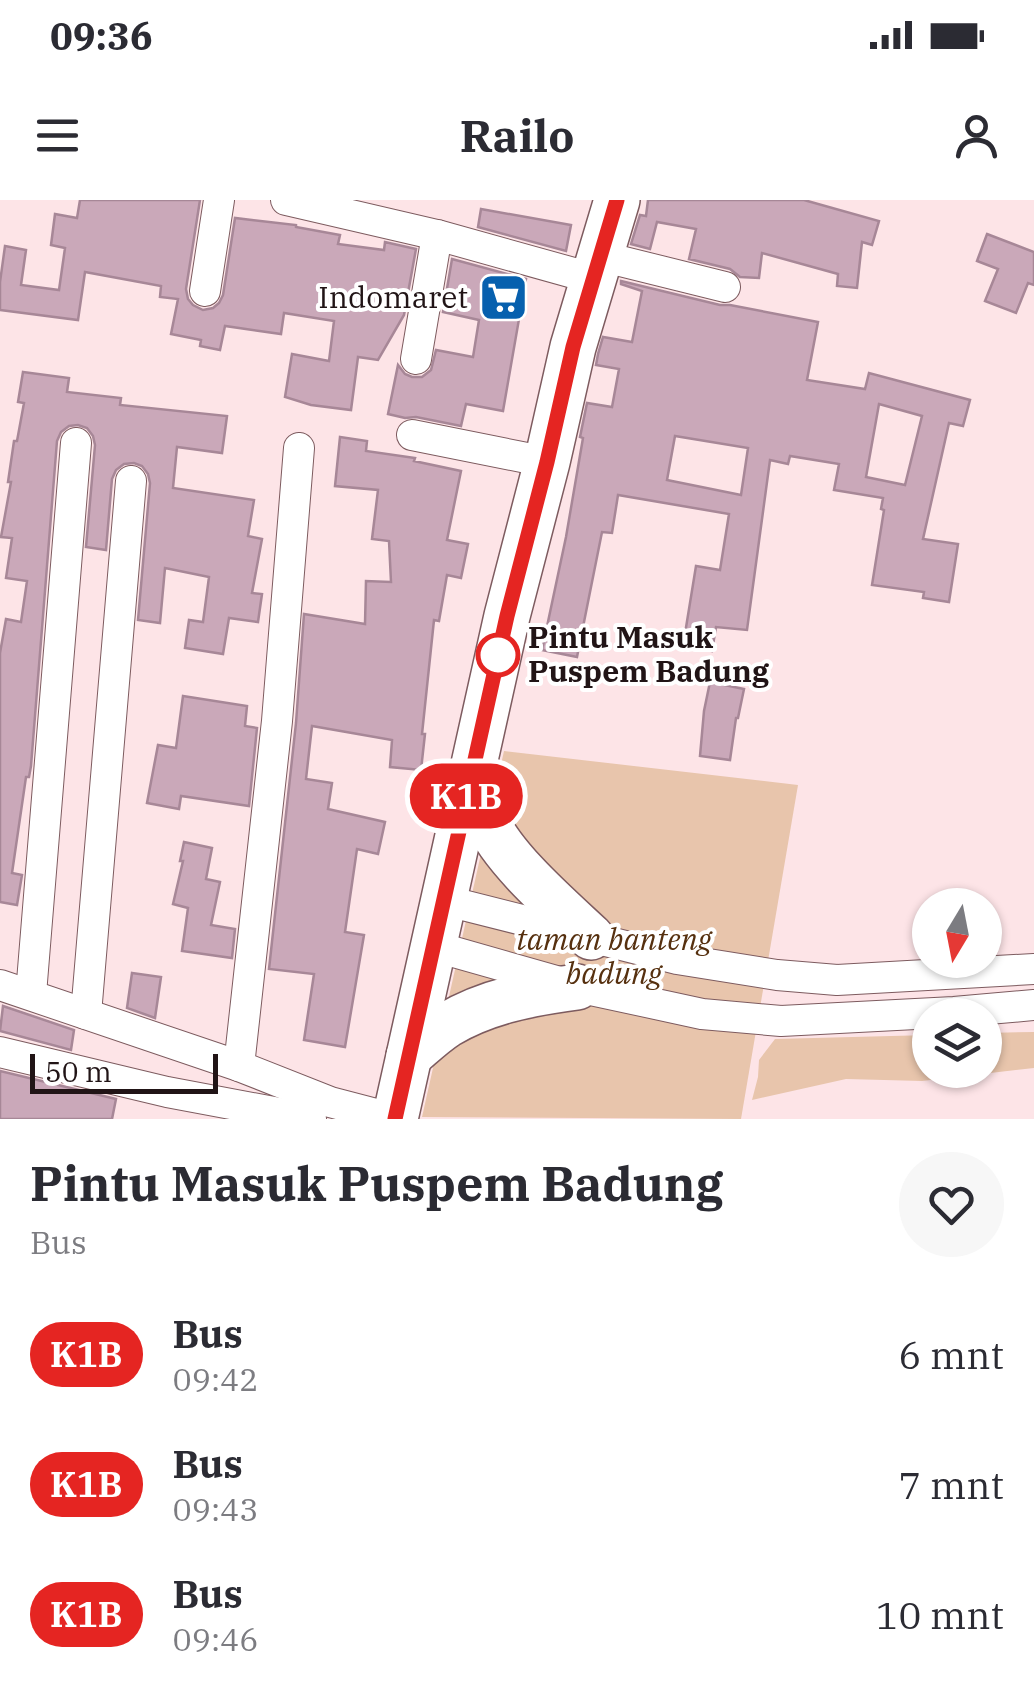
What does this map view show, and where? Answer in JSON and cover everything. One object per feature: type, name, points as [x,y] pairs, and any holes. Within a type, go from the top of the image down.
[{"type":"highway","points":[[395,1119],[507,616],[573,347],[617,200]]},
{"type":"highway","points":[[474,761],[478,799],[496,839],[591,937]]},
{"type":"highway","points":[[409,1056],[446,1026],[484,1008],[522,994],[577,987]]},
{"type":"street","points":[[206,291],[219,200]]},
{"type":"street","points":[[286,200],[598,268],[725,288]]},
{"type":"street","points":[[416,358],[437,235]]},
{"type":"street","points":[[412,435],[547,462]]},
{"type":"street","points":[[30,994],[76,443]]},
{"type":"street","points":[[239,1066],[277,720],[299,448]]},
{"type":"street","points":[[86,1014],[131,481]]},
{"type":"street","points":[[443,900],[677,958],[777,975],[837,980],[1034,969]]},
{"type":"street","points":[[433,946],[577,987],[702,1014],[781,1021],[1034,1005]]},
{"type":"street","points":[[670,1009],[677,958]]},
{"type":"street","points":[[0,985],[239,1066],[330,1102],[395,1119]]},
{"type":"street","points":[[0,1052],[164,1106],[311,1119]]},
{"type":"green space","name":"taman banteng badung","points":[[504,751],[798,785],[741,1119],[422,1117]]},
{"type":"green space","points":[[1034,1032],[1034,1068],[1002,1072],[1002,1033]]},
{"type":"green space","points":[[912,1035],[912,1081],[846,1079],[752,1100],[759,1060],[775,1039]]},
{"type":"building","points":[[80,200],[200,200],[186,289],[188,299],[203,310],[213,308],[223,295],[235,218],[340,235],[338,244],[384,250],[385,242],[416,249],[404,315],[378,360],[358,357],[351,410],[285,397],[292,354],[329,361],[334,321],[284,313],[281,334],[225,326],[220,350],[200,346],[201,340],[171,334],[178,299],[160,297],[161,286],[85,272],[78,320],[0,310],[5,246],[26,250],[21,285],[59,290],[65,248],[51,245],[55,214],[77,218]]},
{"type":"building","points":[[648,200],[804,200],[879,221],[872,245],[862,242],[857,288],[837,286],[838,274],[762,253],[759,278],[740,277],[730,269],[689,259],[696,229],[657,222],[650,249],[631,244],[640,215],[646,216]]},
{"type":"building","points":[[481,209],[571,225],[566,251],[478,227]]},
{"type":"building","points":[[987,234],[1034,252],[1034,285],[1028,283],[1016,313],[985,301],[998,269],[977,261]]},
{"type":"building","points":[[452,259],[526,279],[503,411],[466,404],[461,426],[388,414],[398,365],[405,374],[422,377],[431,370],[436,350],[473,357],[479,320],[443,312]]},
{"type":"building","points":[[621,284],[818,322],[807,380],[865,389],[869,373],[970,400],[963,426],[949,423],[923,539],[958,544],[949,602],[923,598],[924,592],[872,585],[883,498],[834,490],[839,464],[790,456],[788,464],[770,460],[747,630],[716,627],[712,651],[683,646],[696,566],[720,570],[729,514],[618,495],[612,533],[602,532],[577,657],[542,650],[566,537],[587,403],[612,407],[619,369],[596,365],[598,354],[603,337],[632,342],[642,291]],"holes":[[[879,404],[922,416],[905,485],[866,477]],[[675,436],[748,448],[741,495],[667,480]]]},
{"type":"building","points":[[23,372],[69,378],[67,392],[121,398],[120,405],[227,416],[222,453],[177,447],[173,488],[254,500],[248,536],[262,539],[252,593],[262,594],[258,622],[229,618],[223,654],[185,648],[189,620],[203,622],[209,577],[165,568],[160,623],[138,620],[148,474],[134,463],[116,470],[106,550],[86,547],[95,445],[87,428],[69,426],[61,432],[57,441],[31,766],[12,873],[22,875],[17,905],[0,902],[0,653],[6,619],[21,622],[27,581],[6,578],[12,538],[1,537],[14,441],[24,403],[18,402]]},
{"type":"building","points":[[340,437],[367,441],[366,451],[415,458],[414,461],[461,471],[447,540],[468,544],[461,578],[447,575],[439,621],[434,620],[421,770],[390,767],[392,740],[312,726],[306,779],[332,783],[328,809],[385,822],[378,854],[357,849],[345,932],[364,935],[345,1047],[304,1040],[314,974],[269,969],[304,614],[365,624],[366,581],[391,582],[389,541],[372,539],[378,490],[335,486]]},
{"type":"building","points":[[710,682],[744,689],[730,760],[700,756]]},
{"type":"building","points":[[183,696],[247,706],[245,726],[257,728],[249,806],[181,796],[179,809],[147,803],[158,745],[176,748]]},
{"type":"building","points":[[184,842],[212,848],[206,879],[220,882],[211,925],[235,929],[232,958],[182,951],[188,908],[173,904]]},
{"type":"building","points":[[132,973],[161,977],[155,1018],[127,1008]]},
{"type":"building","points":[[3,1006],[74,1030],[71,1050],[0,1031]]},
{"type":"building","points":[[0,1071],[116,1099],[112,1119],[0,1119]]},
{"type":"bus line","name":"K1B","points":[[395,1119],[507,616],[573,347],[617,200]]},
{"type":"place","name":"Indomaret","points":[[503,298]]},
{"type":"place","name":"Pintu Masuk Puspem Badung","points":[[498,655]]}]
